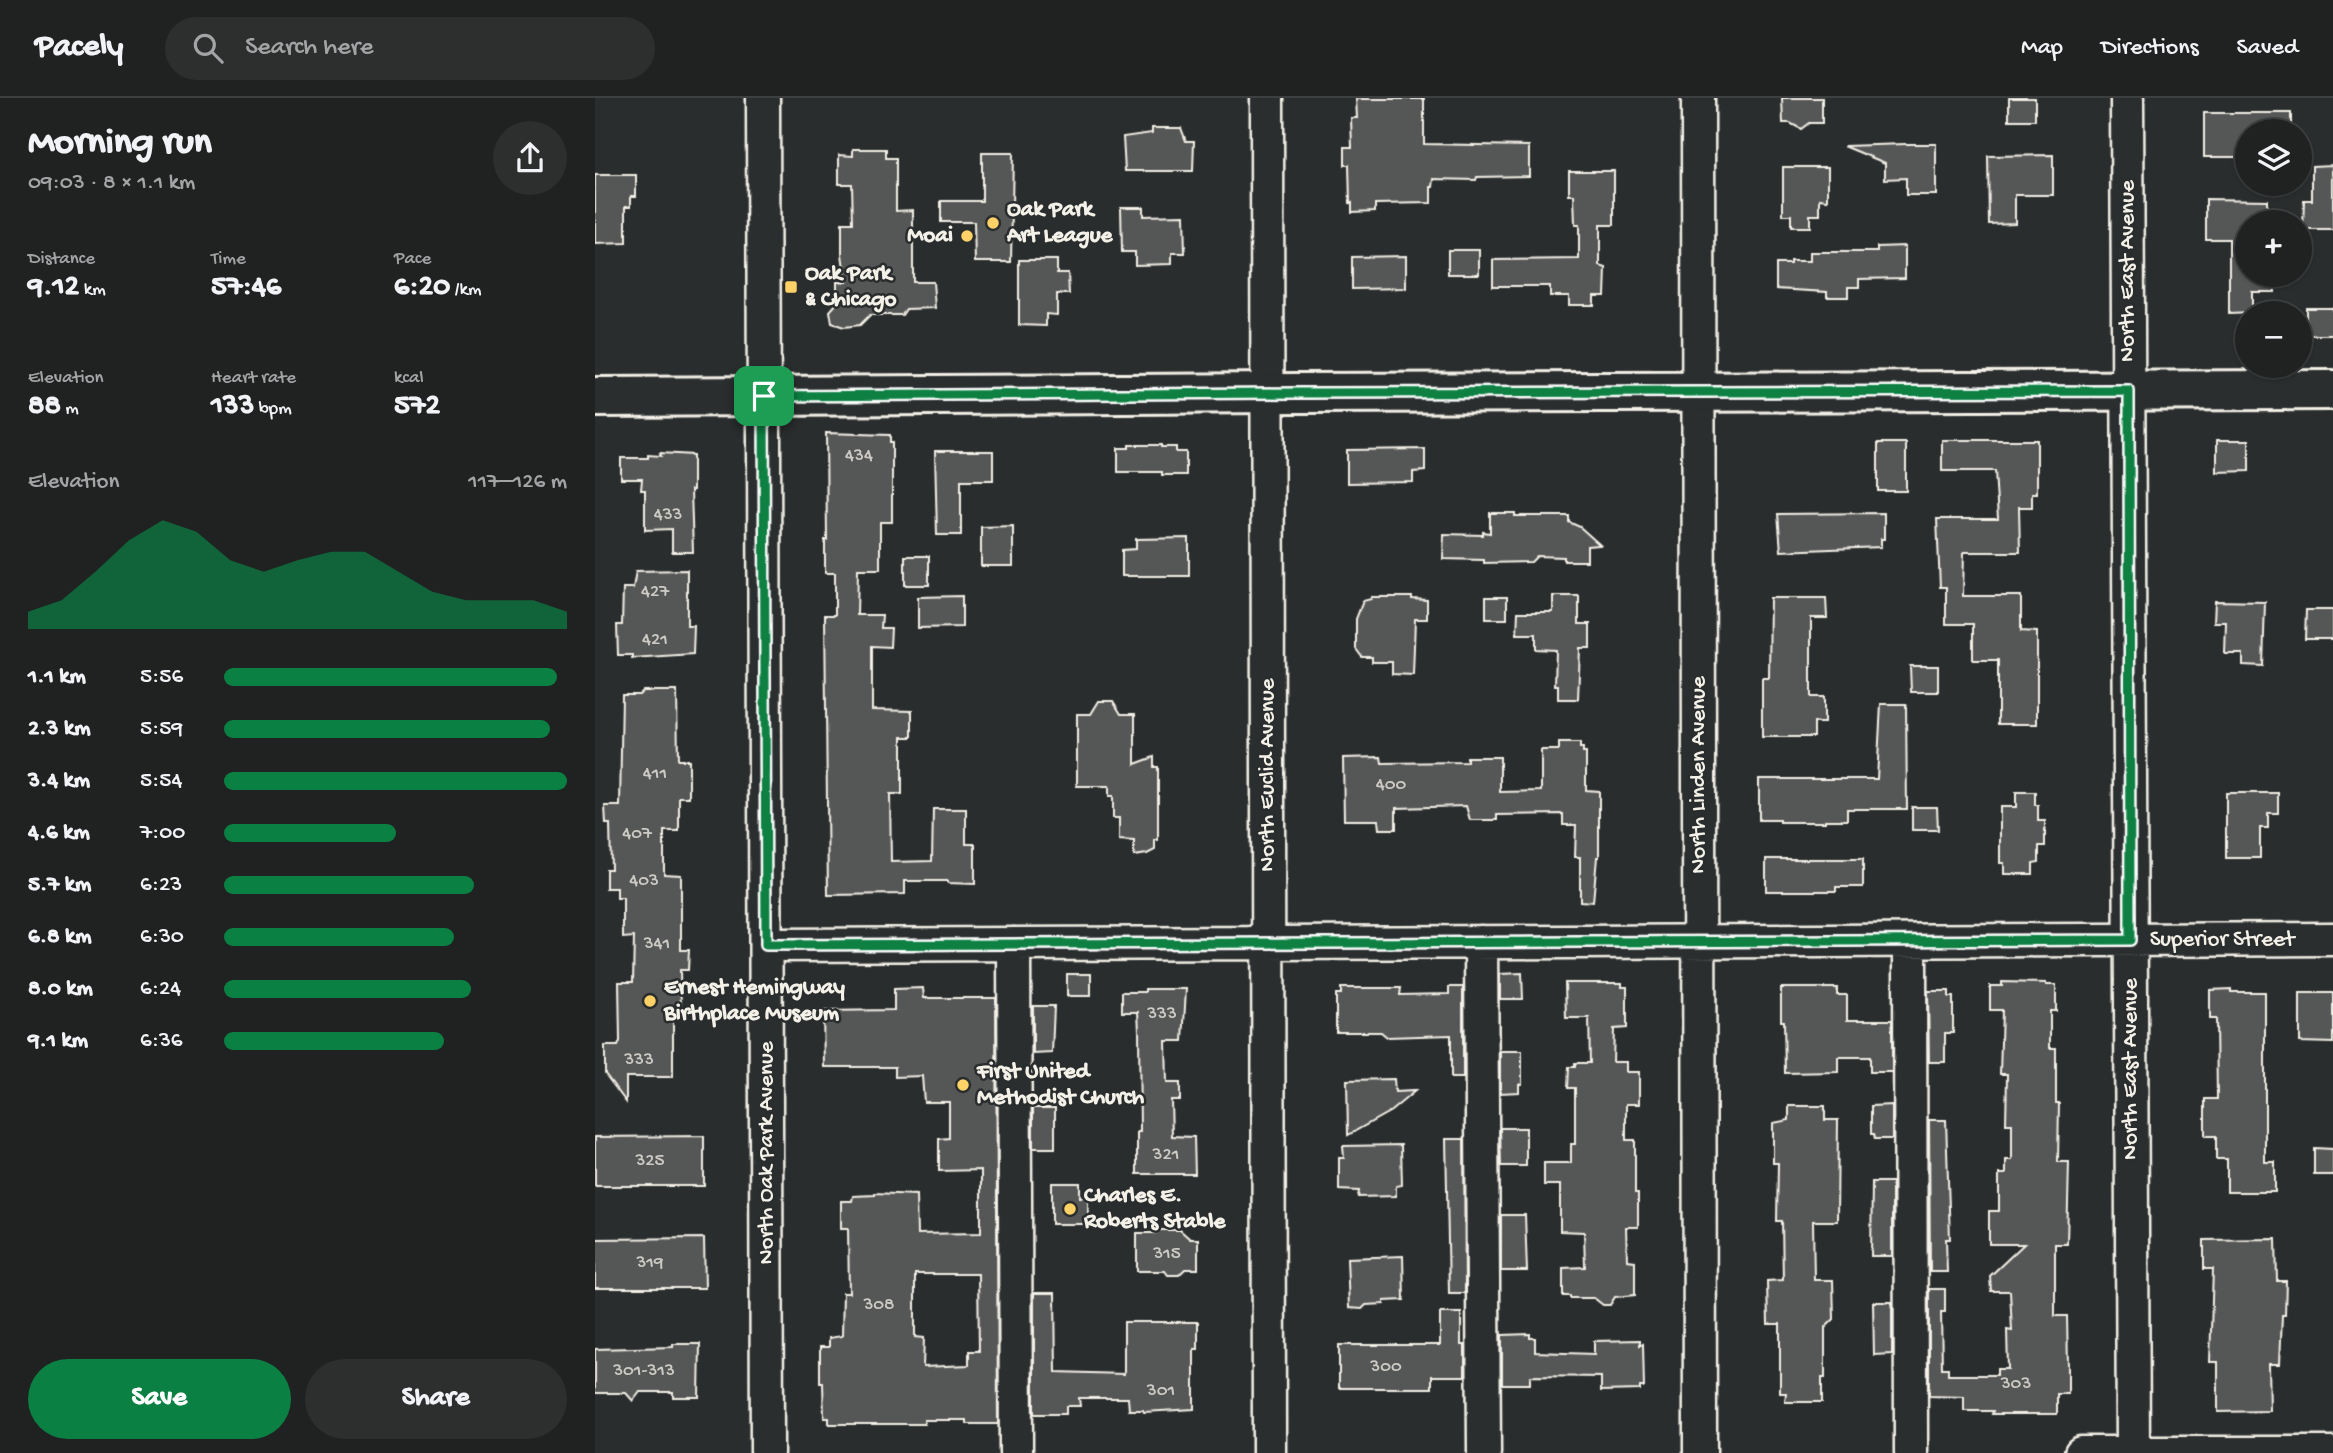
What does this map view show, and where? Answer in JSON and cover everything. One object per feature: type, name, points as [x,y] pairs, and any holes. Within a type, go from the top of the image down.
[{"type":"main road","points":[[595,397],[2333,390]]},
{"type":"street","name":"North Oak Park Avenue","points":[[763,98],[767,1453]]},
{"type":"street","name":"North Euclid Avenue","points":[[1267,98],[1269,1453]]},
{"type":"street","name":"North Linden Avenue","points":[[1698,98],[1700,1453]]},
{"type":"street","name":"North East Avenue","points":[[2127,98],[2133,1453]]},
{"type":"street","name":"Superior Street","points":[[766,945],[2333,939]]},
{"type":"street","points":[[1910,941],[1911,1453]]},
{"type":"street","points":[[1482,943],[1484,1453]]},
{"type":"street","points":[[1014,944],[1016,1453]]},
{"type":"street","points":[[2081,1453],[2333,1453]]},
{"type":"building","points":[[1782,98],[1822,98],[1822,123],[1809,123],[1801,129],[1790,123],[1783,123]]},
{"type":"building","points":[[2009,98],[2035,98],[2035,120],[2009,120]]},
{"type":"building","points":[[1356,99],[1424,99],[1424,144],[1529,146],[1529,176],[1477,177],[1476,180],[1434,179],[1431,203],[1375,204],[1375,211],[1352,212],[1345,147],[1352,147],[1351,118],[1357,118]]},
{"type":"building","points":[[2204,113],[2291,113],[2291,119],[2235,119],[2235,157],[2204,157]]},
{"type":"building","points":[[1152,128],[1181,128],[1186,141],[1194,141],[1193,171],[1125,171],[1123,137],[1152,133]]},
{"type":"building","points":[[1936,144],[1936,195],[1906,195],[1906,178],[1885,179],[1885,163],[1844,146]]},
{"type":"building","points":[[853,149],[886,149],[886,158],[896,158],[896,211],[913,210],[913,282],[933,282],[935,308],[906,309],[902,315],[870,315],[860,325],[844,327],[832,323],[830,311],[837,303],[837,282],[846,282],[842,223],[853,223],[852,184],[839,184],[839,155],[853,156]]},
{"type":"building","points":[[982,153],[1013,153],[1011,262],[975,262],[974,222],[941,222],[941,201],[982,201]]},
{"type":"building","points":[[2053,155],[2053,195],[2015,195],[2015,223],[1989,224],[1988,156]]},
{"type":"building","points":[[2333,165],[2333,230],[2312,230],[2312,210],[2304,210],[2304,200],[2312,200],[2312,166]]},
{"type":"building","points":[[1783,167],[1828,167],[1828,200],[1820,199],[1820,215],[1810,215],[1810,227],[1791,227],[1791,215],[1783,215]]},
{"type":"building","points":[[1569,171],[1614,171],[1614,225],[1600,225],[1600,266],[1606,268],[1605,296],[1594,296],[1594,305],[1569,305],[1569,296],[1550,296],[1550,286],[1493,286],[1493,260],[1579,259],[1579,225],[1575,225],[1574,195],[1569,195]]},
{"type":"building","points":[[595,175],[636,175],[636,196],[631,196],[631,206],[626,206],[626,243],[595,244]]},
{"type":"building","points":[[2206,199],[2267,200],[2267,210],[2235,210],[2235,287],[2275,287],[2275,292],[2252,292],[2252,301],[2235,301],[2235,314],[2229,314],[2229,239],[2206,239]]},
{"type":"building","points":[[1121,207],[1143,207],[1143,216],[1184,215],[1185,253],[1172,253],[1172,264],[1135,265],[1135,252],[1122,252]]},
{"type":"building","points":[[1905,246],[1905,278],[1859,279],[1859,287],[1848,287],[1848,297],[1827,297],[1827,292],[1776,289],[1776,264],[1810,261],[1810,252],[1877,252],[1877,247]]},
{"type":"building","points":[[1448,250],[1479,250],[1479,274],[1448,274]]},
{"type":"building","points":[[1406,256],[1406,288],[1352,289],[1352,257]]},
{"type":"building","points":[[1019,260],[1057,260],[1057,273],[1068,273],[1069,294],[1057,294],[1057,315],[1046,314],[1046,326],[1019,325]]},
{"type":"building","points":[[2312,308],[2333,308],[2333,335],[2312,335]]},
{"type":"building","points":[[826,433],[890,435],[892,442],[892,522],[880,522],[880,569],[858,569],[857,615],[882,615],[881,628],[891,628],[890,647],[872,646],[872,710],[912,711],[912,737],[902,737],[902,794],[890,794],[891,862],[932,861],[933,809],[966,809],[966,844],[975,844],[975,884],[905,881],[905,894],[828,895],[825,615],[835,615],[835,573],[825,573]]},
{"type":"building","points":[[1942,440],[2037,440],[2037,493],[2032,493],[2032,507],[2019,507],[2020,552],[1964,552],[1963,596],[2021,596],[2021,631],[2037,632],[2037,724],[1998,724],[1998,660],[1973,660],[1973,624],[1946,624],[1946,587],[1940,587],[1937,519],[1998,519],[1995,471],[1942,471]]},
{"type":"building","points":[[2217,440],[2249,440],[2249,471],[2217,472]]},
{"type":"building","points":[[1878,443],[1906,443],[1906,491],[1878,491]]},
{"type":"building","points":[[1129,445],[1161,445],[1176,447],[1176,452],[1186,452],[1186,475],[1118,472],[1118,448],[1129,448]]},
{"type":"building","points":[[1425,449],[1425,471],[1413,472],[1413,482],[1347,483],[1347,450]]},
{"type":"building","points":[[935,451],[993,451],[993,480],[961,480],[961,535],[937,535]]},
{"type":"building","points":[[660,453],[693,455],[693,552],[672,552],[672,529],[645,530],[645,490],[641,490],[642,479],[621,479],[621,458],[648,458],[648,455],[661,456]]},
{"type":"building","points":[[1490,513],[1569,516],[1569,522],[1580,527],[1600,545],[1587,546],[1587,561],[1564,561],[1564,557],[1537,556],[1531,562],[1484,563],[1484,560],[1443,559],[1444,534],[1490,533]]},
{"type":"building","points":[[1884,513],[1884,539],[1881,539],[1881,547],[1781,551],[1778,514]]},
{"type":"building","points":[[1013,526],[1013,566],[981,566],[981,527]]},
{"type":"building","points":[[1189,538],[1189,576],[1122,576],[1122,550],[1136,549],[1136,539]]},
{"type":"building","points":[[905,556],[929,556],[929,585],[905,585]]},
{"type":"building","points":[[687,570],[687,626],[694,626],[693,654],[632,658],[632,655],[618,655],[617,625],[622,625],[623,588],[633,588],[636,571]]},
{"type":"building","points":[[962,596],[962,627],[918,628],[918,597]]},
{"type":"building","points":[[1553,596],[1579,596],[1579,624],[1590,624],[1590,648],[1580,648],[1578,699],[1558,699],[1558,685],[1555,685],[1556,650],[1536,649],[1536,634],[1517,634],[1518,612],[1553,612]]},
{"type":"building","points":[[1371,597],[1412,597],[1427,600],[1427,619],[1415,619],[1413,675],[1392,674],[1392,662],[1372,662],[1372,657],[1362,657],[1356,649],[1356,619],[1363,601]]},
{"type":"building","points":[[1486,597],[1507,597],[1507,619],[1486,619]]},
{"type":"building","points":[[1770,598],[1826,598],[1827,618],[1811,618],[1811,697],[1824,697],[1824,723],[1814,723],[1814,737],[1762,737],[1762,678],[1769,678]]},
{"type":"building","points":[[2215,601],[2265,602],[2263,666],[2243,665],[2243,654],[2225,654],[2226,622],[2214,622]]},
{"type":"building","points":[[2306,610],[2333,610],[2333,639],[2305,639]]},
{"type":"building","points":[[1910,666],[1938,666],[1938,692],[1911,692]]},
{"type":"building","points":[[643,691],[677,691],[678,760],[689,760],[689,797],[679,797],[679,831],[664,831],[664,874],[681,875],[681,950],[689,950],[688,970],[680,970],[681,1011],[673,1021],[673,1077],[626,1077],[626,1102],[605,1074],[605,1046],[618,1046],[620,1041],[619,982],[633,982],[634,937],[623,938],[623,898],[617,898],[617,888],[606,888],[606,869],[611,869],[610,824],[606,824],[605,806],[620,806],[622,695],[639,695]]},
{"type":"building","points":[[1099,701],[1113,701],[1121,714],[1135,714],[1135,764],[1154,757],[1154,767],[1158,767],[1158,840],[1155,840],[1155,850],[1147,854],[1134,856],[1134,841],[1119,840],[1119,818],[1113,818],[1113,796],[1109,796],[1109,786],[1077,786],[1077,714],[1091,714]]},
{"type":"building","points":[[1881,704],[1906,704],[1907,809],[1847,809],[1847,820],[1825,822],[1759,820],[1759,779],[1877,779]]},
{"type":"building","points":[[1559,743],[1580,743],[1583,753],[1586,753],[1586,790],[1599,791],[1599,857],[1593,902],[1580,901],[1580,857],[1575,857],[1576,825],[1563,825],[1563,814],[1497,815],[1497,820],[1470,820],[1466,806],[1396,808],[1396,829],[1379,829],[1378,820],[1344,820],[1343,758],[1381,757],[1382,763],[1467,762],[1467,757],[1500,757],[1500,792],[1541,791],[1541,750],[1559,750]]},
{"type":"building","points":[[2016,792],[2035,792],[2038,821],[2045,821],[2045,846],[2039,846],[2039,862],[2033,863],[2033,874],[2004,874],[2004,863],[2000,863],[2000,807],[2016,807]]},
{"type":"building","points":[[2226,793],[2278,793],[2278,813],[2268,813],[2268,828],[2260,828],[2260,858],[2226,858]]},
{"type":"building","points":[[1912,807],[1937,807],[1938,830],[1912,830]]},
{"type":"building","points":[[1766,859],[1863,859],[1863,887],[1836,887],[1836,891],[1766,891]]},
{"type":"building","points":[[1522,973],[1523,999],[1500,999],[1500,974]]},
{"type":"building","points":[[1067,974],[1091,974],[1091,996],[1067,996]]},
{"type":"building","points":[[2002,982],[2056,985],[2056,1011],[2050,1011],[2050,1048],[2056,1048],[2058,1162],[2069,1162],[2067,1244],[2055,1244],[2055,1316],[2067,1316],[2068,1367],[2068,1394],[2057,1394],[2057,1414],[1964,1411],[1964,1397],[1929,1396],[1929,1289],[1945,1289],[1945,1312],[1941,1312],[1942,1368],[1948,1368],[1948,1375],[1997,1375],[1997,1369],[2008,1369],[2007,1330],[2012,1331],[2010,1291],[1991,1291],[1990,1276],[2024,1244],[1989,1244],[1989,1211],[1999,1211],[1999,1174],[2006,1174],[2006,1160],[2012,1160],[2012,1124],[2006,1124],[2007,1074],[2000,1074],[2002,1010],[1990,1010],[1990,986],[2002,986]]},
{"type":"building","points":[[1565,983],[1622,983],[1622,987],[1627,987],[1627,1028],[1614,1029],[1613,1062],[1626,1062],[1626,1072],[1639,1072],[1639,1104],[1626,1104],[1626,1140],[1635,1140],[1635,1193],[1638,1193],[1638,1227],[1626,1227],[1627,1260],[1635,1261],[1635,1295],[1615,1297],[1610,1305],[1603,1305],[1594,1298],[1563,1296],[1563,1268],[1585,1267],[1584,1232],[1560,1231],[1560,1185],[1544,1185],[1544,1163],[1571,1163],[1571,1144],[1575,1144],[1575,1088],[1568,1088],[1569,1067],[1575,1067],[1575,1063],[1590,1063],[1589,1018],[1566,1018]]},
{"type":"building","points":[[1449,987],[1463,987],[1463,1078],[1451,1078],[1451,1035],[1387,1037],[1381,1032],[1336,1032],[1336,994],[1341,994],[1341,988],[1401,988],[1400,995],[1449,994]]},
{"type":"building","points":[[923,988],[924,998],[996,998],[998,1424],[967,1424],[967,1420],[924,1420],[924,1424],[829,1424],[829,1418],[824,1418],[820,1347],[829,1347],[829,1338],[842,1336],[843,1293],[849,1293],[848,1228],[841,1228],[841,1201],[852,1201],[853,1196],[875,1193],[916,1195],[917,1234],[981,1233],[981,1170],[939,1171],[939,1139],[949,1138],[949,1102],[924,1102],[922,1076],[895,1077],[895,1067],[824,1067],[823,1011],[894,1010],[894,989]],"holes":[[[915,1274],[978,1274],[979,1351],[969,1351],[969,1365],[923,1367],[924,1338],[915,1337]]]},
{"type":"building","points":[[1781,988],[1837,988],[1837,995],[1847,995],[1847,1020],[1892,1020],[1892,1072],[1870,1072],[1870,1057],[1838,1057],[1838,1072],[1785,1073]]},
{"type":"building","points":[[1145,989],[1186,989],[1183,1041],[1166,1041],[1167,1083],[1180,1083],[1180,1100],[1171,1100],[1172,1136],[1194,1137],[1195,1174],[1137,1174],[1137,1132],[1140,1132],[1138,1012],[1122,1012],[1122,992],[1145,992]]},
{"type":"building","points":[[2231,989],[2231,992],[2265,992],[2265,1162],[2275,1162],[2275,1192],[2227,1192],[2227,1159],[2216,1159],[2216,1136],[2205,1136],[2205,1099],[2217,1099],[2216,1019],[2210,1019],[2210,990]]},
{"type":"building","points":[[1928,991],[1949,991],[1949,997],[1953,997],[1953,1033],[1945,1033],[1945,1062],[1929,1062]]},
{"type":"building","points":[[2300,993],[2333,993],[2333,1043],[2300,1042]]},
{"type":"building","points":[[1033,1006],[1054,1006],[1052,1053],[1033,1054]]},
{"type":"building","points":[[1500,1051],[1522,1051],[1522,1084],[1519,1084],[1519,1092],[1500,1093]]},
{"type":"building","points":[[1394,1079],[1395,1092],[1415,1091],[1391,1111],[1348,1135],[1347,1080]]},
{"type":"building","points":[[1892,1105],[1892,1139],[1875,1139],[1874,1134],[1871,1134],[1871,1106]]},
{"type":"building","points":[[1789,1106],[1825,1106],[1825,1120],[1838,1120],[1837,1221],[1813,1221],[1814,1280],[1833,1280],[1834,1319],[1825,1328],[1822,1402],[1785,1402],[1786,1393],[1780,1393],[1780,1324],[1768,1324],[1767,1281],[1783,1280],[1782,1221],[1777,1221],[1778,1163],[1773,1163],[1773,1123],[1789,1120]]},
{"type":"building","points":[[1033,1108],[1055,1108],[1055,1148],[1033,1148]]},
{"type":"building","points":[[1929,1120],[1946,1120],[1950,1239],[1946,1239],[1947,1272],[1930,1272]]},
{"type":"building","points":[[1500,1128],[1526,1128],[1526,1166],[1501,1166]]},
{"type":"building","points":[[704,1136],[704,1186],[595,1186],[595,1137]]},
{"type":"building","points":[[1446,1139],[1464,1139],[1465,1293],[1449,1293]]},
{"type":"building","points":[[1401,1145],[1402,1185],[1396,1186],[1396,1196],[1358,1197],[1359,1191],[1339,1190],[1339,1158],[1344,1158],[1343,1146]]},
{"type":"building","points":[[2314,1148],[2333,1149],[2333,1175],[2314,1175]]},
{"type":"building","points":[[1872,1182],[1892,1182],[1892,1256],[1871,1256]]},
{"type":"building","name":"Charles E. Roberts Stable","points":[[1052,1183],[1080,1183],[1080,1197],[1088,1197],[1086,1224],[1052,1224]]},
{"type":"building","points":[[1501,1215],[1525,1215],[1527,1271],[1501,1271]]},
{"type":"building","points":[[1155,1230],[1180,1230],[1190,1239],[1198,1239],[1198,1269],[1185,1269],[1179,1275],[1168,1275],[1165,1271],[1137,1271],[1137,1233],[1155,1233]]},
{"type":"building","points":[[704,1238],[705,1288],[595,1288],[595,1239]]},
{"type":"building","points":[[2276,1239],[2277,1281],[2286,1281],[2285,1315],[2282,1315],[2280,1364],[2269,1364],[2270,1411],[2218,1412],[2218,1362],[2210,1362],[2213,1269],[2204,1269],[2204,1240]]},
{"type":"building","points":[[1403,1256],[1404,1300],[1384,1301],[1384,1304],[1366,1305],[1362,1309],[1349,1308],[1347,1258]]},
{"type":"building","points":[[1034,1293],[1055,1293],[1056,1372],[1124,1374],[1124,1322],[1198,1322],[1198,1349],[1194,1349],[1194,1409],[1144,1412],[1129,1410],[1128,1398],[1079,1398],[1080,1406],[1066,1406],[1066,1414],[1034,1414]]},
{"type":"building","points":[[1873,1302],[1892,1302],[1892,1354],[1874,1355]]},
{"type":"building","points":[[1440,1313],[1461,1313],[1465,1376],[1432,1376],[1432,1388],[1339,1388],[1339,1345],[1440,1345]]},
{"type":"building","points":[[1530,1334],[1530,1338],[1535,1338],[1535,1352],[1594,1354],[1594,1341],[1640,1340],[1640,1345],[1643,1344],[1644,1387],[1640,1387],[1640,1390],[1601,1391],[1601,1377],[1530,1376],[1530,1384],[1502,1384],[1502,1335]]},
{"type":"building","points":[[673,1344],[700,1344],[699,1397],[673,1397],[673,1392],[640,1392],[633,1401],[626,1393],[595,1393],[595,1349],[673,1347]]},
{"type":"place","name":"Oak Park Art League","points":[[993,223]]},
{"type":"place","name":"Moai","points":[[967,236]]},
{"type":"place","name":"Oak Park & Chicago","points":[[791,287]]},
{"type":"place","name":"Ernest Hemingway Birthplace Museum","points":[[650,1001]]},
{"type":"place","name":"First United Methodist Church","points":[[963,1085]]},
{"type":"place","name":"Charles E. Roberts Stable","points":[[1070,1209]]},
{"type":"route","points":[[2129,391],[2130,940],[766,945],[764,396],[2129,391]]}]
